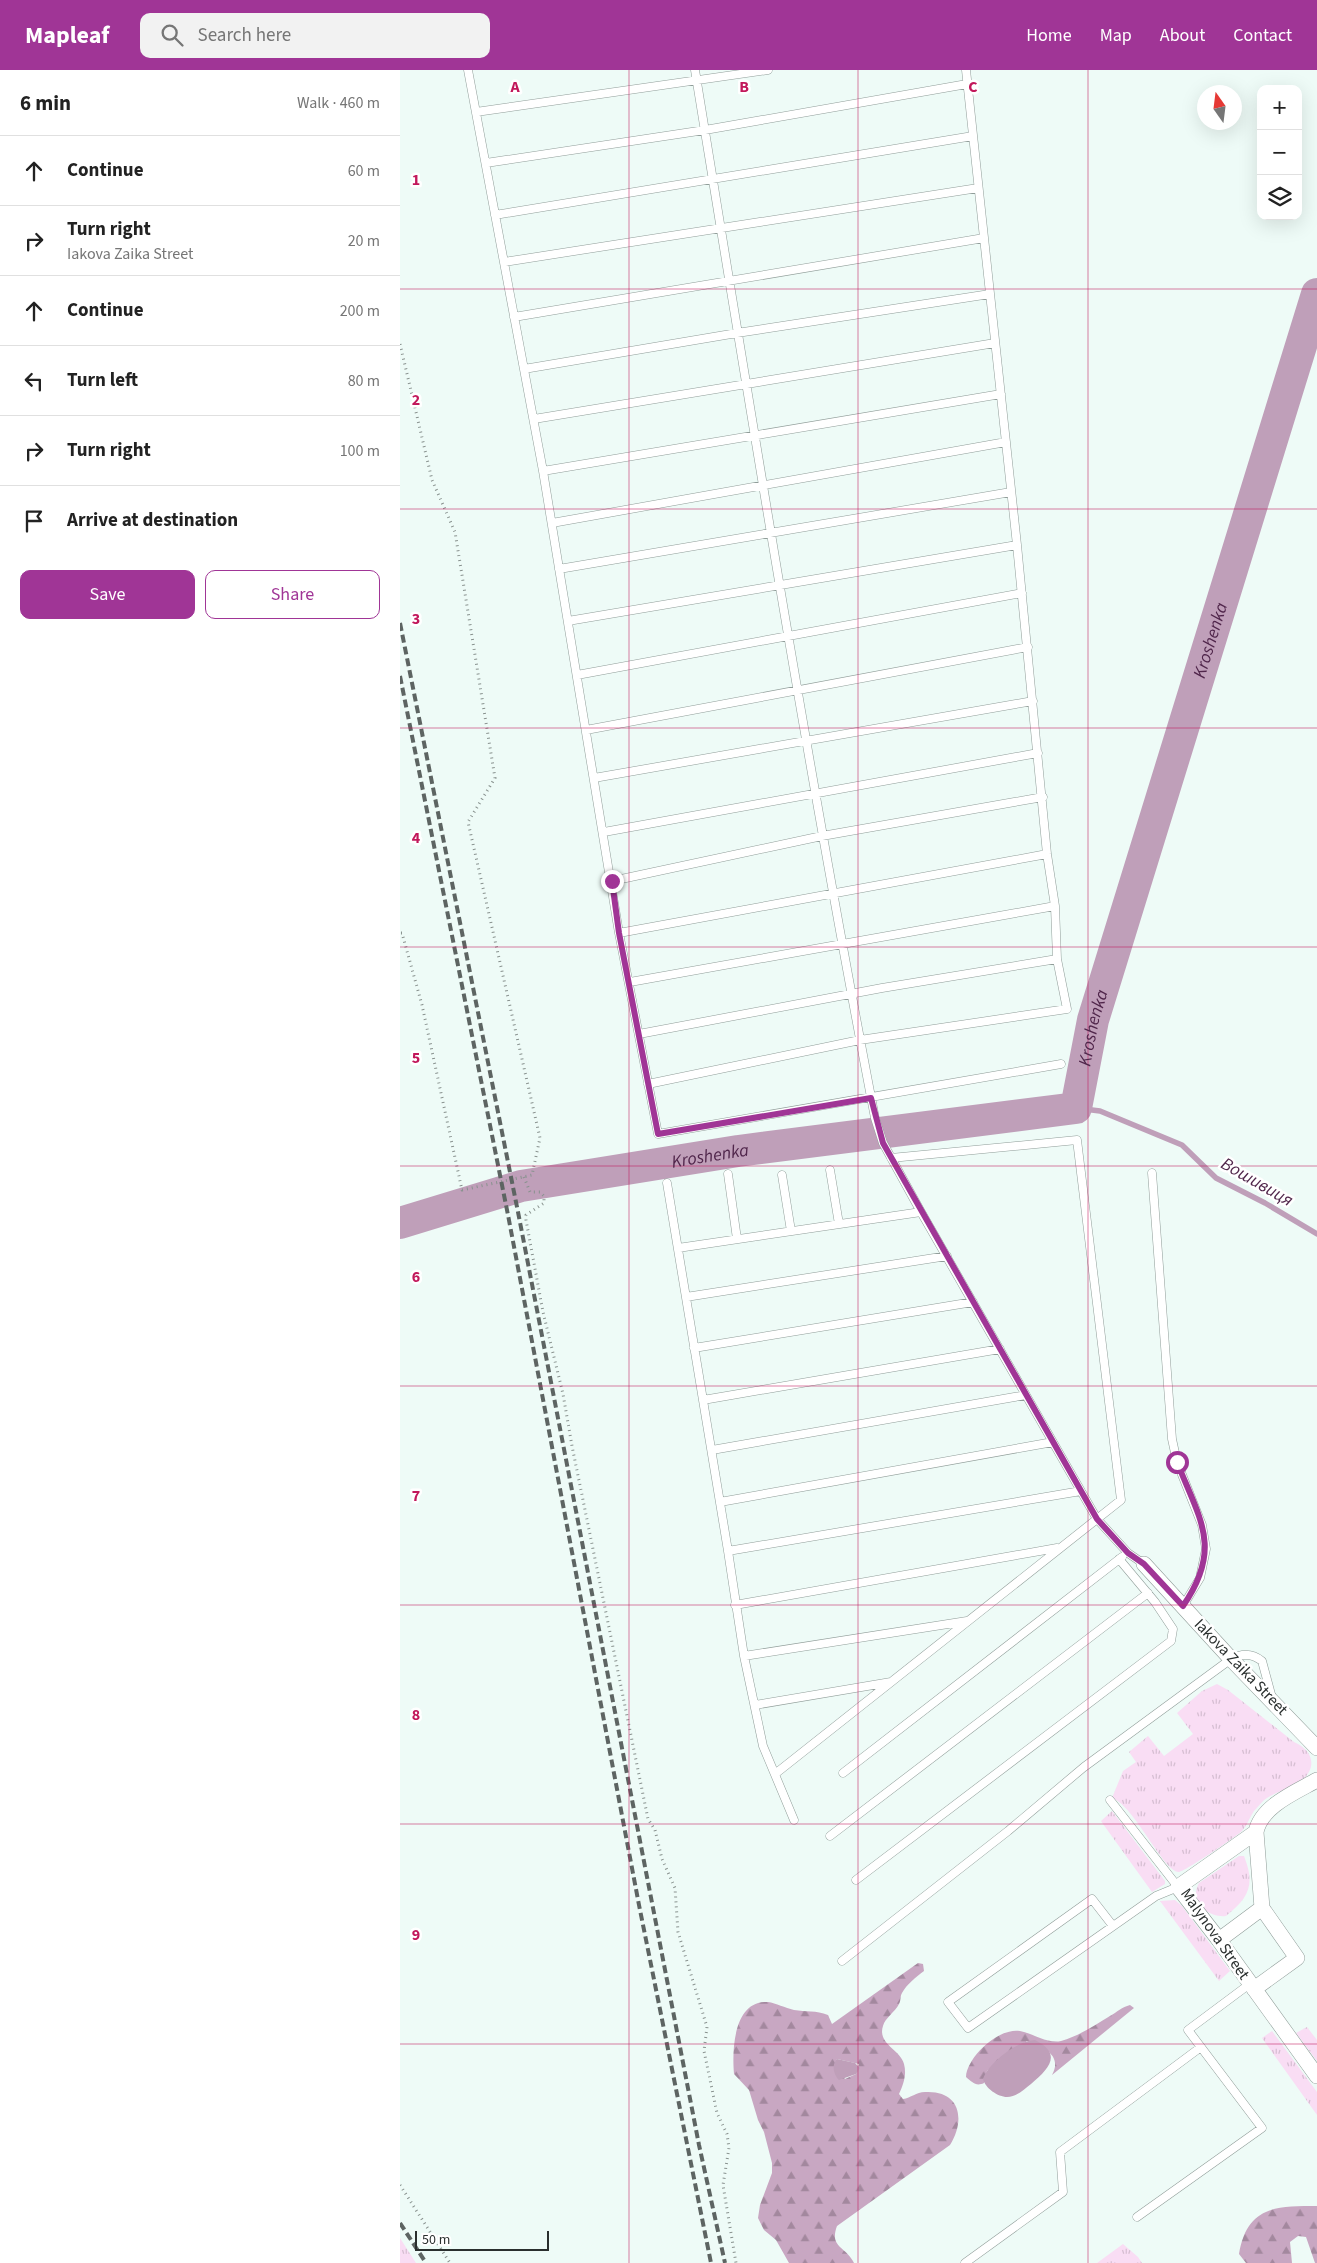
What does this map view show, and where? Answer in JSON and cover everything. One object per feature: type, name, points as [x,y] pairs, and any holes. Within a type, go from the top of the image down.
[{"type":"street","name":"Iakova Zaika Street","points":[[1144,1564],[1231,1659],[1317,1748]]},
{"type":"street","name":"Malynova Street","points":[[1317,1780],[1267,1812],[1258,1823],[1256,1832],[1178,1887],[1219,1940],[1317,2076]]},
{"type":"street","points":[[1252,1986],[1297,1958],[1262,1908],[1256,1832]]},
{"type":"street","points":[[1219,1940],[1262,1908]]},
{"type":"lane","points":[[468,70],[534,420],[604,832],[619,933],[658,1134],[1061,1064]]},
{"type":"lane","points":[[695,70],[778,586],[814,793],[875,1118],[883,1143],[921,1212],[1097,1519],[1128,1553],[1144,1564]]},
{"type":"lane","points":[[476,112],[768,70]]},
{"type":"lane","points":[[648,1084],[860,1040],[1066,1008],[1057,959],[1055,906],[966,70]]},
{"type":"lane","points":[[486,164],[705,130],[967,84]]},
{"type":"lane","points":[[495,215],[973,136]]},
{"type":"lane","points":[[504,262],[721,230],[978,188]]},
{"type":"lane","points":[[514,317],[984,238]]},
{"type":"lane","points":[[524,369],[737,333],[990,294]]},
{"type":"lane","points":[[534,420],[995,343]]},
{"type":"lane","points":[[543,471],[754,434],[1001,394]]},
{"type":"lane","points":[[552,523],[1006,442]]},
{"type":"lane","points":[[560,569],[1011,492]]},
{"type":"lane","points":[[568,622],[1017,545]]},
{"type":"lane","points":[[577,675],[1022,593]]},
{"type":"lane","points":[[586,730],[1028,647]]},
{"type":"lane","points":[[594,778],[1033,701]]},
{"type":"lane","points":[[604,832],[1038,753]]},
{"type":"lane","points":[[612,881],[822,836],[1043,797]]},
{"type":"lane","points":[[619,933],[1048,854]]},
{"type":"lane","points":[[630,982],[1055,906]]},
{"type":"lane","points":[[639,1034],[852,994],[1057,959]]},
{"type":"lane","points":[[775,1774],[1121,1500],[1077,1140],[892,1158]]},
{"type":"lane","points":[[830,1170],[839,1224]]},
{"type":"lane","points":[[1152,1173],[1172,1439],[1177,1462],[1202,1525],[1206,1549],[1200,1578],[1183,1606]]},
{"type":"lane","points":[[728,1174],[737,1239]]},
{"type":"lane","points":[[782,1175],[791,1231]]},
{"type":"lane","points":[[667,1183],[712,1450],[744,1656],[763,1746],[794,1820]]},
{"type":"lane","points":[[678,1248],[921,1212]]},
{"type":"lane","points":[[686,1297],[947,1256]]},
{"type":"lane","points":[[694,1348],[973,1302]]},
{"type":"lane","points":[[703,1400],[1000,1349]]},
{"type":"lane","points":[[712,1450],[1026,1395]]},
{"type":"lane","points":[[720,1502],[1053,1442]]},
{"type":"lane","points":[[728,1552],[1081,1490]]},
{"type":"lane","points":[[735,1605],[1058,1548]]},
{"type":"lane","points":[[843,1773],[1128,1553]]},
{"type":"lane","points":[[856,1880],[1171,1641],[1173,1628],[1148,1593],[1119,1559]]},
{"type":"lane","points":[[830,1836],[1148,1593]]},
{"type":"lane","points":[[744,1656],[969,1620]]},
{"type":"lane","points":[[842,1961],[1008,1831],[1084,1767],[1231,1659],[1243,1654],[1252,1655],[1262,1660],[1272,1700]]},
{"type":"lane","points":[[755,1705],[893,1682]]},
{"type":"lane","points":[[1110,1800],[1178,1887],[1156,1896],[968,2028],[948,2002],[1092,1899],[1113,1926]]},
{"type":"lane","points":[[1137,2217],[1262,2128],[1188,2030],[1252,1986]]},
{"type":"lane","points":[[965,2263],[1063,2192],[1060,2152],[1201,2047]]},
{"type":"path","points":[[400,344],[432,480],[455,532],[495,778],[468,822],[540,1138],[532,1175],[462,1190],[422,1005],[402,933],[400,933]]},
{"type":"path","points":[[524,1178],[530,1192],[540,1192],[544,1196],[544,1203],[526,1215],[544,1312],[563,1394],[648,1819],[655,1830],[662,1859],[675,1888],[678,1932],[707,2026],[704,2051],[717,2112],[727,2134],[729,2148],[723,2185],[736,2263]]},
{"type":"path","points":[[400,2185],[450,2263]]},
{"type":"green space","points":[[1217,1684],[1228,1690],[1294,1742],[1302,1746],[1310,1757],[1310,1769],[1302,1780],[1292,1787],[1263,1801],[1254,1811],[1242,1831],[1179,1872],[1165,1862],[1130,1813],[1121,1803],[1112,1798],[1123,1771],[1136,1762],[1129,1752],[1148,1736],[1164,1756],[1193,1734],[1177,1713],[1202,1691]]},
{"type":"green space","points":[[1112,1811],[1165,1881],[1165,1884],[1152,1892],[1101,1821]]},
{"type":"green space","points":[[1239,1856],[1244,1856],[1249,1875],[1248,1889],[1245,1896],[1226,1916],[1220,1916],[1207,1911],[1198,1902],[1196,1896],[1199,1883]]},
{"type":"green space","points":[[1175,1900],[1182,1906],[1230,1971],[1219,1981],[1160,1901]]},
{"type":"green space","points":[[918,1963],[923,1964],[924,1971],[904,1990],[899,2004],[884,2023],[883,2038],[899,2055],[904,2064],[905,2076],[899,2094],[903,2099],[925,2092],[946,2096],[953,2101],[957,2108],[958,2125],[950,2145],[837,2226],[835,2239],[854,2263],[789,2263],[776,2240],[764,2230],[758,2218],[760,2205],[772,2173],[772,2163],[764,2132],[758,2120],[749,2090],[734,2074],[737,2029],[741,2018],[748,2009],[756,2004],[768,2002],[794,2010],[824,2013],[828,2015],[832,2024]],"holes":[[[837,2059],[859,2064],[856,2074],[845,2079],[834,2066]]]},
{"type":"green space","points":[[1130,2005],[1134,2008],[1052,2075],[1055,2068],[1053,2057],[1045,2049],[1027,2041],[987,2071],[984,2083],[976,2084],[966,2077],[972,2061],[978,2053],[986,2045],[1003,2034],[1020,2031],[1046,2040],[1061,2041],[1093,2027],[1122,2008]]},
{"type":"green space","points":[[1307,2027],[1317,2040],[1317,2061],[1296,2033]]},
{"type":"green space","points":[[1272,2031],[1317,2092],[1317,2115],[1262,2038]]},
{"type":"green space","points":[[1317,2206],[1317,2263],[1315,2263],[1306,2237],[1298,2236],[1290,2242],[1292,2263],[1246,2263],[1239,2254],[1243,2238],[1249,2226],[1256,2218],[1276,2209]]},
{"type":"green space","points":[[400,2238],[416,2263],[400,2263]]},
{"type":"green space","points":[[1123,2244],[1142,2263],[1097,2263]]},
{"type":"shaded area","points":[[1035,2040],[1044,2045],[1051,2056],[1048,2067],[1043,2073],[1014,2096],[1003,2097],[989,2089],[983,2079],[986,2072],[997,2059],[1020,2044]]},
{"type":"shaded area","points":[[837,2059],[855,2063],[860,2068],[856,2074],[839,2080],[834,2070],[834,2064]]},
{"type":"waterway","name":"Kroshenka","points":[[400,1223],[521,1186],[738,1151],[1076,1108],[1093,1020],[1317,294]]},
{"type":"waterway","name":"Вошивиця","points":[[1076,1108],[1100,1111],[1182,1145],[1216,1178],[1265,1203],[1317,1234]]},
{"type":"railway","points":[[400,623],[518,1212],[699,2145],[725,2263]]},
{"type":"railway","points":[[400,676],[508,1215],[639,1905],[711,2263]]},
{"type":"railway","points":[[400,2223],[426,2263]]},
{"type":"route","points":[[612,881],[619,933],[658,1134],[871,1098],[883,1143],[1097,1519],[1128,1553],[1144,1564],[1183,1606],[1200,1578],[1206,1549],[1202,1525],[1177,1462]]}]
